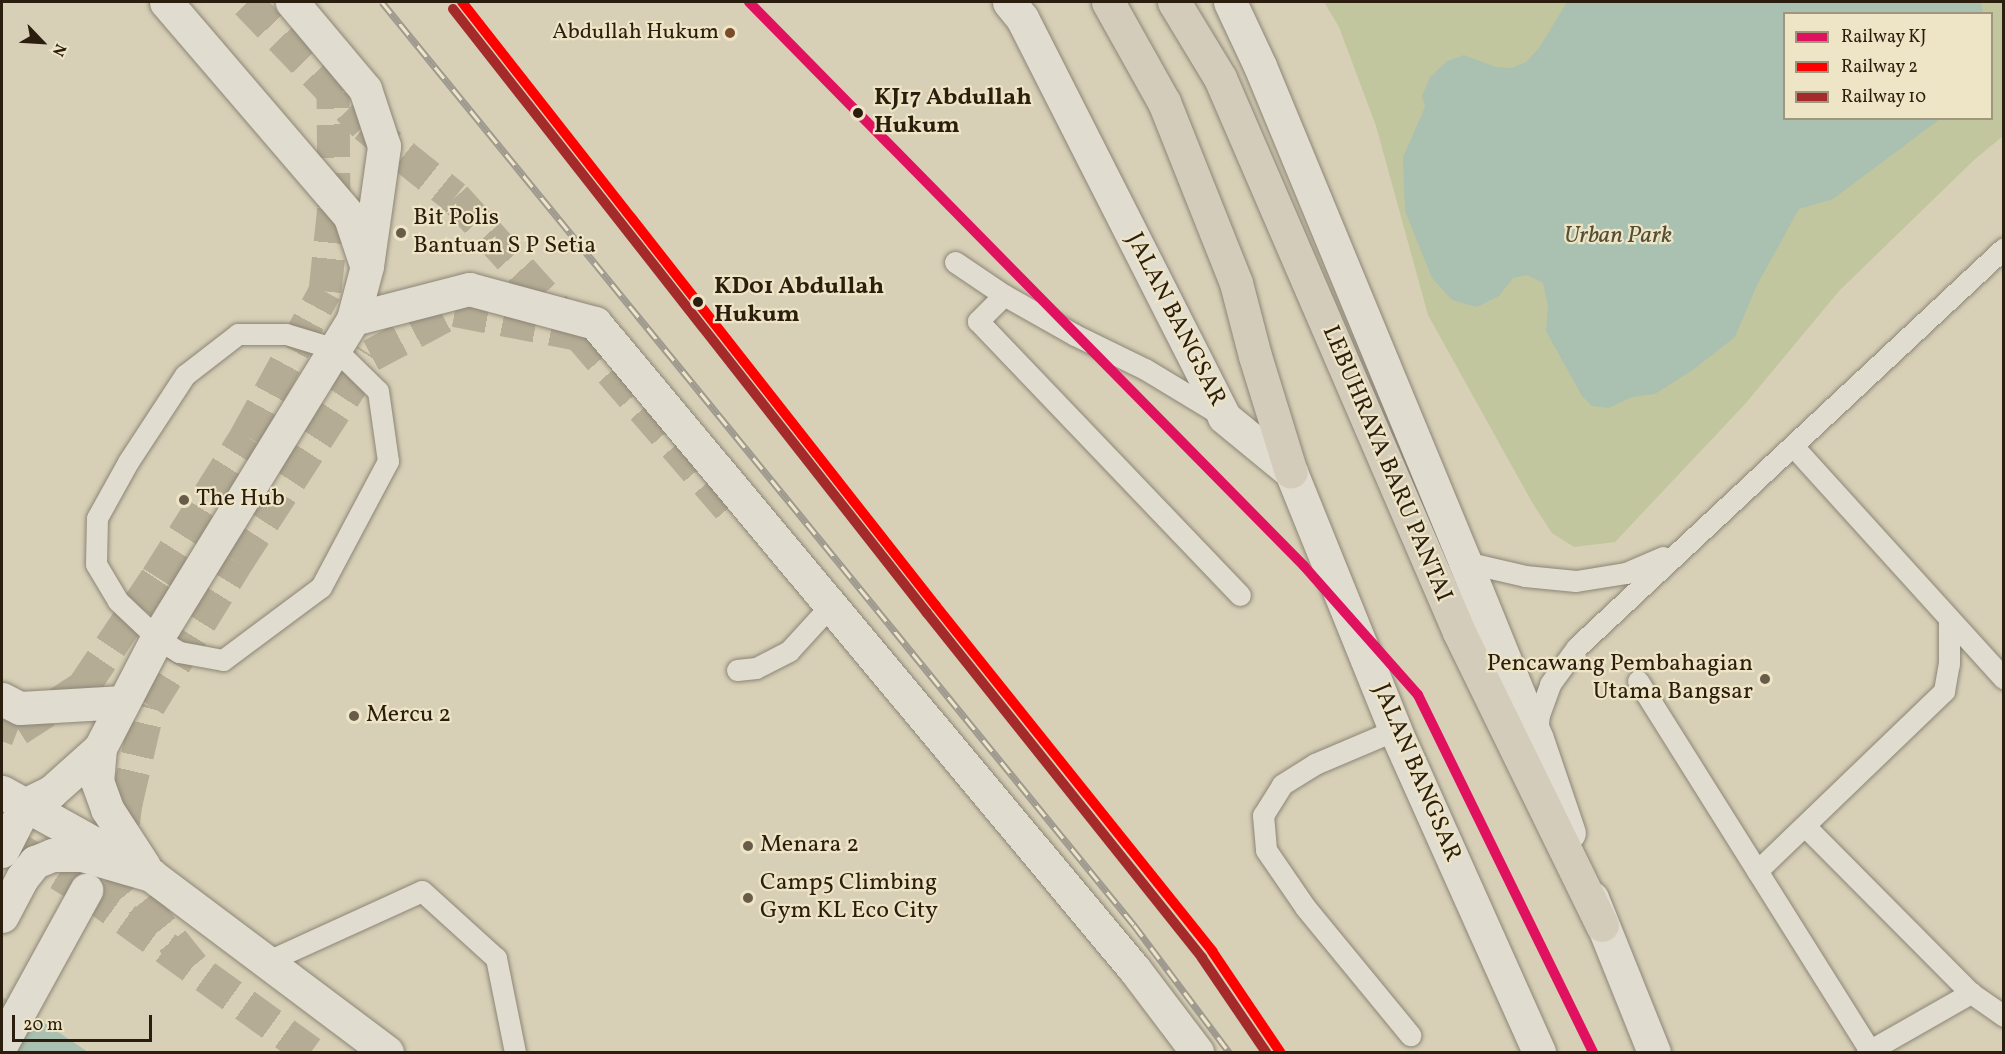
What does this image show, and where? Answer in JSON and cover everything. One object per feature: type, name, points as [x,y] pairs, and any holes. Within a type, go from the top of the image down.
[{"type":"highway","points":[[1107,2],[1164,102],[1236,283],[1255,356],[1291,472]]},
{"type":"highway","name":"LEBUHRAYA BARU PANTAI","points":[[1174,2],[1220,78],[1459,632],[1602,925]]},
{"type":"street","points":[[166,2],[350,217],[367,266]]},
{"type":"street","points":[[14,798],[51,792],[100,748],[157,638],[353,319],[367,266],[384,146],[366,89],[292,2]]},
{"type":"street","name":"JALAN BANGSAR","points":[[1009,2],[1022,18],[1224,417],[1291,472],[1395,730],[1539,1053]]},
{"type":"street","points":[[1230,2],[1260,66],[1465,561],[1537,740],[1602,925],[1654,1053]]},
{"type":"street","points":[[353,319],[469,289],[595,323],[1135,970],[1197,1053]]},
{"type":"street","points":[[2,699],[20,708],[123,702]]},
{"type":"street","points":[[100,748],[97,782],[107,809],[151,875]]},
{"type":"street","points":[[2,850],[14,798]]},
{"type":"street","points":[[14,798],[151,875],[387,1053]]},
{"type":"street","points":[[2,916],[22,878],[35,862],[52,855],[82,855],[151,875]]},
{"type":"street","points":[[2,1043],[79,904]]},
{"type":"lane","points":[[1537,740],[1544,698],[1564,661],[1621,602],[1685,546],[2004,248]]},
{"type":"lane","points":[[955,262],[1004,295],[1075,335],[1145,369],[1224,417]]},
{"type":"lane","points":[[1004,295],[978,321],[1240,595]]},
{"type":"lane","points":[[238,334],[286,334],[335,349],[378,391],[388,461],[321,586],[223,660],[179,652],[157,638],[118,601],[96,564],[97,518],[128,462],[185,375],[238,334]]},
{"type":"lane","points":[[1793,446],[2004,679]]},
{"type":"lane","points":[[1465,561],[1525,576],[1576,581],[1626,573],[1685,546]]},
{"type":"lane","points":[[737,670],[756,668],[789,651],[831,605]]},
{"type":"lane","points":[[1757,871],[1806,827],[1944,691],[1949,663],[1950,619]]},
{"type":"lane","points":[[1638,681],[1868,1052],[1971,993]]},
{"type":"lane","points":[[1395,730],[1307,769],[1282,785],[1263,815],[1266,850],[1305,907],[1410,1035]]},
{"type":"lane","points":[[1806,827],[1971,993],[2004,1016]]},
{"type":"lane","points":[[266,962],[422,891],[496,958],[515,1053]]},
{"type":"green space","name":"Urban Park","points":[[1324,2],[2003,2],[2003,136],[1974,160],[1839,291],[1746,403],[1615,542],[1574,547],[1552,533],[1533,504],[1428,315],[1376,126],[1339,27]]},
{"type":"shaded area","name":"Urban Park","points":[[1567,2],[1981,2],[1983,12],[1783,12],[1783,120],[1939,120],[1833,199],[1799,209],[1757,285],[1735,337],[1694,369],[1655,394],[1632,397],[1609,408],[1592,406],[1582,396],[1546,331],[1548,307],[1543,283],[1527,275],[1513,278],[1499,296],[1477,307],[1452,300],[1432,278],[1405,211],[1403,157],[1425,107],[1422,96],[1430,77],[1447,61],[1464,55],[1496,67],[1512,68],[1526,62],[1539,48]]},
{"type":"shaded area","points":[[2,997],[43,1022],[88,1052],[2,1052]]},
{"type":"tunnel","points":[[247,2],[365,125],[455,197],[579,334],[738,518]]},
{"type":"tunnel","points":[[2,723],[18,729],[83,687],[157,577],[246,436],[325,291],[334,206],[333,92]]},
{"type":"tunnel","points":[[193,966],[117,871],[126,803],[149,705],[237,562],[371,355],[455,310],[579,334]]},
{"type":"tunnel","points":[[17,848],[86,890],[311,1052]]},
{"type":"railway","points":[[382,2],[1134,925],[1229,1052]]},
{"type":"rail line","name":"2","points":[[462,2],[936,606],[1212,951],[1280,1052]]},
{"type":"rail line","name":"KJ","points":[[749,2],[1304,566],[1418,695],[1593,1052]]},
{"type":"rail line","name":"10","points":[[453,9],[927,613],[1202,958],[1266,1052]]},
{"type":"place","name":"Abdullah Hukum","points":[[730,33]]},
{"type":"place","name":"KJ17 Abdullah Hukum","points":[[858,113]]},
{"type":"place","name":"Bit Polis Bantuan S P Setia","points":[[401,233]]},
{"type":"place","name":"KD01 Abdullah Hukum","points":[[698,302]]},
{"type":"place","name":"The Hub","points":[[184,500]]},
{"type":"place","name":"Pencawang Pembahagian Utama Bangsar","points":[[1765,679]]},
{"type":"place","name":"Mercu 2","points":[[354,716]]},
{"type":"place","name":"Menara 2","points":[[748,846]]},
{"type":"place","name":"Camp5 Climbing Gym KL Eco City","points":[[748,898]]}]
